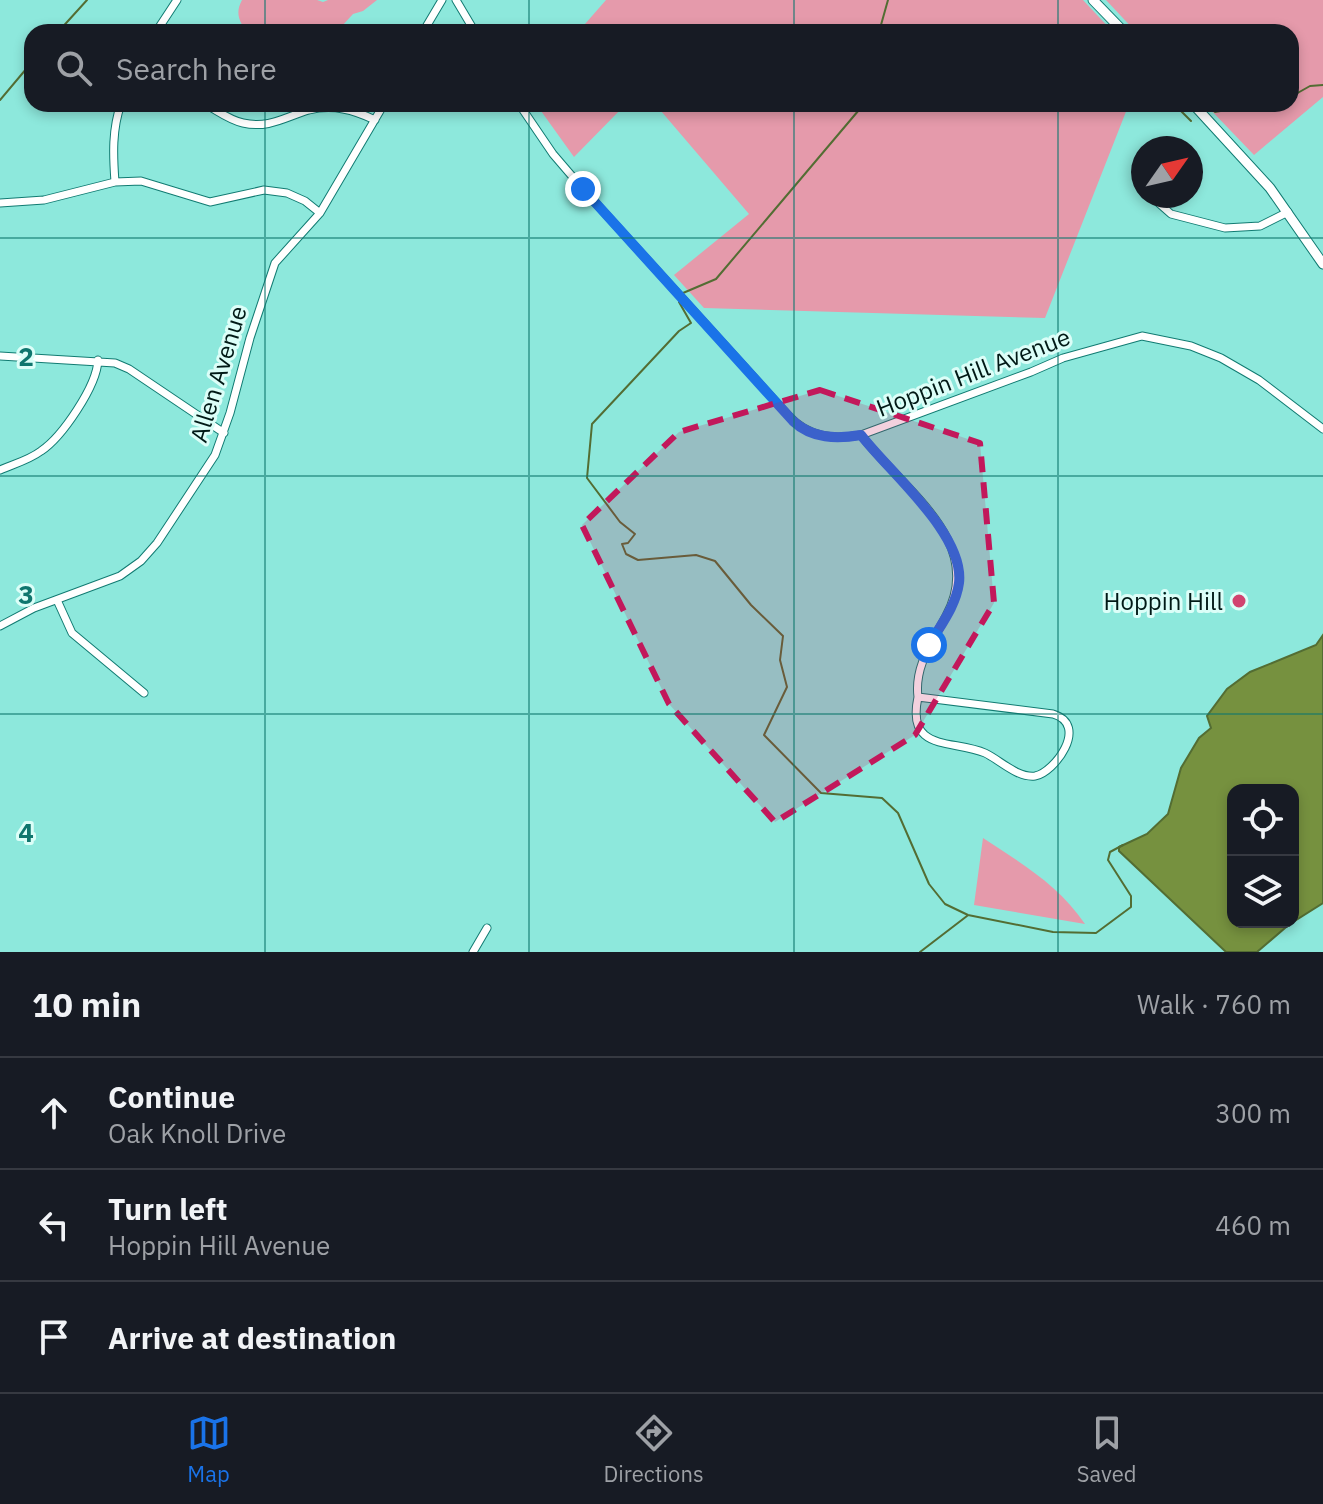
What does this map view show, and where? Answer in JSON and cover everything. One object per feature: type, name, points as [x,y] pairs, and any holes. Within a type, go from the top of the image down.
[{"type":"main road","points":[[1093,0],[1116,24]]},
{"type":"main road","points":[[1200,112],[1268,187],[1323,264]]},
{"type":"street","points":[[161,24],[177,0]]},
{"type":"street","points":[[428,24],[442,0]]},
{"type":"street","points":[[456,0],[470,24]]},
{"type":"street","points":[[115,182],[113,152],[118,112]]},
{"type":"street","points":[[218,112],[229,119],[251,124],[273,124],[305,112]]},
{"type":"street","points":[[356,112],[375,120]]},
{"type":"street","name":"Allen Avenue","points":[[1,622],[120,576],[148,554],[208,469],[224,433],[272,268],[284,250],[320,213],[380,112]]},
{"type":"street","name":"Hoppin Hill Avenue","points":[[525,112],[569,174],[793,421],[805,430],[820,435],[861,435],[1063,358],[1142,336],[1191,346],[1231,363],[1259,380],[1323,429]]},
{"type":"street","points":[[0,203],[44,200],[115,182],[141,181],[210,202],[264,190],[287,193],[305,201],[320,213]]},
{"type":"street","points":[[1164,208],[1171,214],[1225,228],[1260,226],[1288,212]]},
{"type":"street","points":[[0,356],[115,363],[129,369],[224,433]]},
{"type":"street","points":[[0,470],[37,454],[55,439],[97,374],[98,360]]},
{"type":"street","points":[[861,435],[939,524],[955,554],[959,582],[918,676],[917,720],[922,731],[931,740],[981,751],[1027,776],[1047,771],[1070,738],[1071,730],[1066,720],[1053,714],[918,697]]},
{"type":"street","points":[[57,600],[72,633],[144,693]]},
{"type":"street","points":[[473,952],[487,928]]},
{"type":"highlighted area","points":[[820,390],[980,443],[994,603],[915,735],[775,822],[669,704],[582,525],[679,432]]},
{"type":"shaded area","points":[[242,0],[377,0],[363,11],[353,14],[344,24],[242,24],[239,9]]},
{"type":"shaded area","points":[[606,0],[1083,0],[1106,24],[585,24]]},
{"type":"shaded area","points":[[1106,0],[1323,0],[1323,97],[1254,155],[1213,112],[1299,112],[1299,24],[1128,24]]},
{"type":"shaded area","points":[[542,112],[618,112],[574,157]]},
{"type":"shaded area","points":[[662,112],[1126,112],[1045,318],[704,308],[674,275],[749,214]]},
{"type":"shaded area","points":[[1323,635],[1323,903],[1299,918],[1299,784],[1227,784],[1227,928],[1285,928],[1257,952],[1226,952],[1119,851],[1119,847],[1147,834],[1168,814],[1181,768],[1199,738],[1211,728],[1207,716],[1227,689],[1250,672],[1316,645]]},
{"type":"shaded area","points":[[983,838],[1051,886],[1085,924],[974,905]]},
{"type":"waterway","points":[[65,24],[87,0]]},
{"type":"waterway","points":[[881,24],[888,0]]},
{"type":"waterway","points":[[0,100],[24,72]]},
{"type":"waterway","points":[[1299,92],[1310,86],[1323,85]]},
{"type":"waterway","points":[[683,293],[716,279],[857,112]]},
{"type":"waterway","points":[[1182,112],[1191,121]]},
{"type":"waterway","points":[[679,302],[691,323],[679,331],[592,424],[587,478],[620,522],[635,534],[628,543],[622,544],[626,554],[638,560],[696,555],[715,561],[751,605],[783,636],[780,660],[787,687],[764,735],[821,793],[882,798],[898,813],[929,884],[945,904],[968,915],[1053,932],[1096,933],[1131,907],[1131,896],[1108,860],[1110,852],[1123,845]]},
{"type":"waterway","points":[[920,952],[967,916]]},
{"type":"place","name":"Hoppin Hill","points":[[1239,601]]},
{"type":"route","points":[[583,189],[793,421],[805,430],[827,437],[861,435],[939,524],[955,554],[959,582],[947,615],[929,645]]}]
